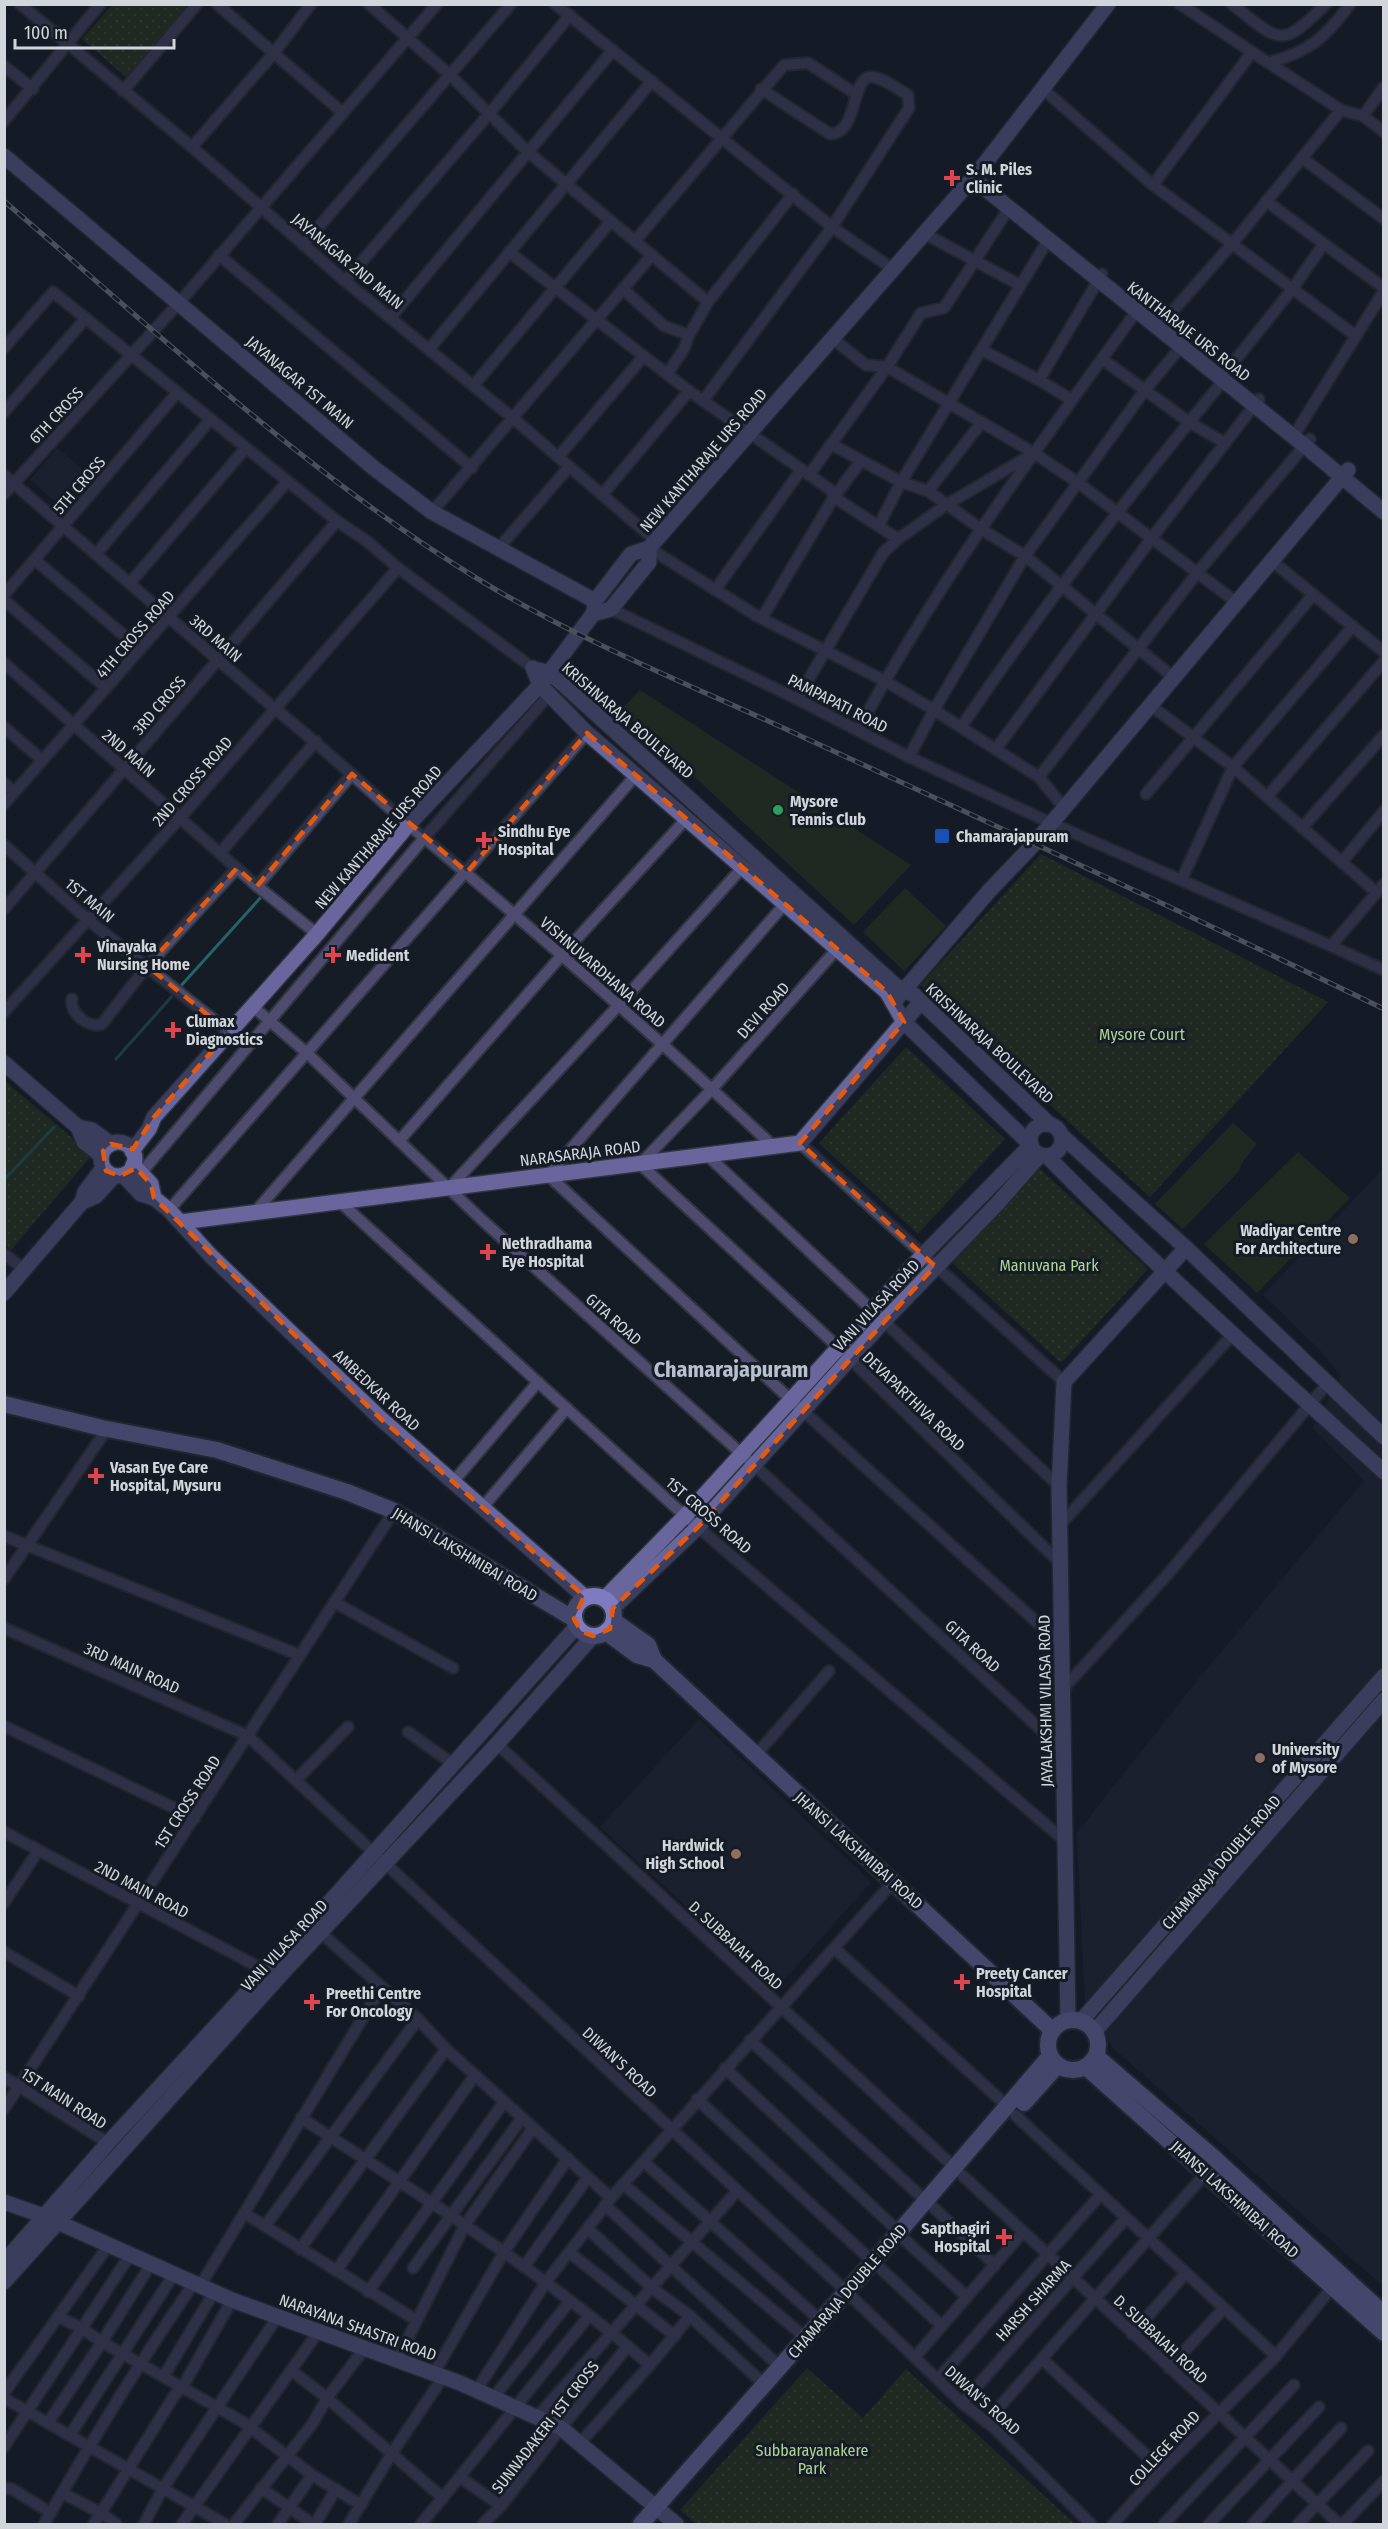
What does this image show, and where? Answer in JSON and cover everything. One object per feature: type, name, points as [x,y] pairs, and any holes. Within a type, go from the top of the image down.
[{"type":"main road","name":"NEW KANTHARAJE URS ROAD","points":[[4,1293],[82,1202],[85,1192],[120,1161],[144,1121],[154,1117],[251,1005],[317,934],[409,824],[546,684],[631,554],[653,545],[894,270],[976,175],[1108,4]]},
{"type":"main road","name":"JAYANAGAR 1ST MAIN","points":[[4,156],[375,469],[432,512],[498,549],[594,608]]},
{"type":"main road","name":"KANTHARAJE URS ROAD","points":[[976,175],[1009,208],[1048,240],[1100,277]]},
{"type":"main road","name":"KANTHARAJE URS ROAD","points":[[976,175],[1140,310],[1345,473],[1383,499]]},
{"type":"main road","name":"KANTHARAJE URS ROAD","points":[[1140,310],[1162,323],[1184,344]]},
{"type":"main road","name":"KANTHARAJE URS ROAD","points":[[1345,473],[1383,512]]},
{"type":"main road","points":[[893,1003],[1064,808],[1345,473]]},
{"type":"main road","name":"NEW KANTHARAJE URS ROAD","points":[[611,609],[649,562],[653,545]]},
{"type":"main road","points":[[594,608],[611,609]]},
{"type":"main road","name":"KRISHNARAJA BOULEVARD","points":[[533,668],[587,733],[741,869],[887,992],[904,1022],[1164,1273],[1234,1333],[1383,1472]]},
{"type":"main road","name":"KRISHNARAJA BOULEVARD","points":[[546,684],[896,986],[921,1002],[1049,1124]]},
{"type":"main road","points":[[800,1143],[921,1002]]},
{"type":"main road","name":"AMBEDKAR ROAD","points":[[4,1063],[78,1127],[84,1142],[120,1161],[151,1184],[154,1198],[169,1210],[211,1256],[380,1418],[586,1598]]},
{"type":"main road","points":[[1049,1124],[1058,1128],[1063,1141],[1059,1151],[1039,1152],[1030,1140],[1038,1126],[1049,1124]]},
{"type":"main road","points":[[1062,1136],[1186,1248],[1383,1437]]},
{"type":"main road","name":"NARASARAJA ROAD","points":[[181,1222],[800,1143]]},
{"type":"main road","name":"VANI VILASA ROAD","points":[[606,1619],[698,1527],[850,1360],[877,1317],[923,1255],[1039,1152]]},
{"type":"main road","name":"VANI VILASA ROAD","points":[[4,2282],[108,2143],[266,1971],[497,1744],[606,1619],[685,1516],[790,1400],[839,1348],[935,1266],[997,1204],[1039,1152]]},
{"type":"main road","points":[[1064,1382],[1186,1248]]},
{"type":"main road","name":"JAYALAKSHMI VILASA ROAD","points":[[1064,1382],[1059,1486],[1065,1841],[1081,2024]]},
{"type":"main road","name":"JHANSI LAKSHMIBAI ROAD","points":[[4,1404],[107,1429],[217,1450],[347,1492],[394,1511],[576,1622],[581,1631],[606,1619],[648,1645],[654,1660],[1053,2030]]},
{"type":"main road","points":[[576,1622],[576,1606],[592,1596],[606,1619]]},
{"type":"main road","name":"VANI VILASA ROAD","points":[[4,2262],[50,2219],[320,1932],[453,1764],[576,1622]]},
{"type":"main road","name":"CHAMARAJA DOUBLE ROAD","points":[[1081,2024],[1383,1676]]},
{"type":"main road","name":"CHAMARAJA DOUBLE ROAD","points":[[1081,2024],[1383,1700]]},
{"type":"main road","points":[[1081,2024],[1098,2048],[1091,2062],[1071,2070],[1054,2061],[1048,2043],[1053,2030],[1081,2024]]},
{"type":"main road","name":"CHAMARAJA DOUBLE ROAD","points":[[641,2524],[657,2515],[1054,2061]]},
{"type":"main road","name":"JHANSI LAKSHMIBAI ROAD","points":[[1091,2062],[1206,2173],[1383,2333]]},
{"type":"main road","name":"JHANSI LAKSHMIBAI ROAD","points":[[1091,2062],[1212,2156],[1383,2314]]},
{"type":"main road","name":"NARAYANA SHASTRI ROAD","points":[[4,2202],[50,2219],[232,2300],[438,2375],[561,2428],[657,2515],[676,2524]]},
{"type":"main road","name":"CHAMARAJA DOUBLE ROAD","points":[[657,2515],[780,2367],[821,2321],[850,2295]]},
{"type":"street","name":"JAYANAGAR 2ND MAIN","points":[[20,4],[66,45],[192,147],[303,245],[514,418],[602,495],[653,545],[715,590],[762,618],[885,681],[996,749],[1039,777],[1064,808]]},
{"type":"street","points":[[4,121],[33,89],[100,4]]},
{"type":"street","points":[[123,91],[197,4]]},
{"type":"street","points":[[217,4],[343,113]]},
{"type":"street","points":[[192,147],[274,53],[311,4]]},
{"type":"street","points":[[369,4],[451,76],[528,152],[708,302]]},
{"type":"street","name":"6TH CROSS","points":[[4,494],[178,304],[437,4]]},
{"type":"street","points":[[303,245],[511,4]]},
{"type":"street","points":[[555,4],[832,227],[894,270]]},
{"type":"street","points":[[1180,4],[1341,110],[1363,116],[1383,132]]},
{"type":"street","points":[[1232,4],[1278,37],[1293,34],[1326,4]]},
{"type":"street","points":[[1270,62],[1293,56],[1311,47],[1334,27],[1350,4]]},
{"type":"street","points":[[345,280],[489,114],[570,15]]},
{"type":"street","points":[[391,317],[613,50]]},
{"type":"street","points":[[1153,185],[1252,52]]},
{"type":"street","points":[[635,241],[761,89],[784,65],[796,62],[808,63],[856,94]]},
{"type":"street","points":[[4,66],[33,89]]},
{"type":"street","points":[[703,401],[832,227],[909,108],[908,95],[876,78],[865,79],[856,94],[856,101],[843,129],[836,134],[830,134],[761,89]]},
{"type":"street","points":[[430,348],[652,81]]},
{"type":"street","points":[[1363,116],[1383,87]]},
{"type":"street","points":[[1043,89],[1153,185],[1356,336]]},
{"type":"street","points":[[1162,323],[1232,244],[1341,110]]},
{"type":"street","points":[[1302,158],[1383,219]]},
{"type":"street","points":[[667,374],[684,349],[689,335],[708,302],[793,194]]},
{"type":"street","points":[[1039,777],[1302,438],[1383,289],[1266,201]]},
{"type":"street","points":[[715,590],[805,472],[831,444],[887,367],[921,313],[944,308],[1009,208]]},
{"type":"street","points":[[474,385],[611,221]]},
{"type":"street","points":[[924,234],[1020,285]]},
{"type":"street","points":[[879,525],[901,482],[1048,240]]},
{"type":"street","points":[[961,727],[1027,630],[1225,377],[1323,245]]},
{"type":"street","points":[[509,252],[689,391],[831,490],[834,497],[898,539]]},
{"type":"street","points":[[219,255],[472,468]]},
{"type":"street","points":[[432,512],[652,255]]},
{"type":"street","points":[[1039,380],[1100,277]]},
{"type":"street","points":[[623,289],[664,326],[689,335]]},
{"type":"street","points":[[4,348],[53,292],[130,357],[287,482],[533,668]]},
{"type":"street","points":[[858,730],[896,660],[981,529],[1072,400],[1140,310]]},
{"type":"street","points":[[4,412],[86,318]]},
{"type":"street","points":[[833,339],[866,365],[887,367],[1034,453],[1077,482],[1236,602]]},
{"type":"street","points":[[909,757],[1025,555],[1144,390],[1184,344]]},
{"type":"street","points":[[982,350],[1072,400]]},
{"type":"street","points":[[558,457],[644,357]]},
{"type":"street","points":[[1102,359],[1189,422],[1225,443]]},
{"type":"street","points":[[602,495],[689,391]]},
{"type":"street","name":"5TH CROSS","points":[[4,598],[177,393]]},
{"type":"street","points":[[996,749],[1151,539],[1257,402]]},
{"type":"street","points":[[96,554],[210,420]]},
{"type":"street","points":[[928,491],[982,422]]},
{"type":"street","points":[[831,444],[901,482],[928,491],[981,529],[1025,555],[1173,678]]},
{"type":"street","points":[[130,583],[245,449]]},
{"type":"street","points":[[797,699],[883,553],[898,539],[946,505],[1034,453]]},
{"type":"street","points":[[762,618],[834,497],[861,461]]},
{"type":"street","points":[[498,549],[569,466]]},
{"type":"street","name":"3RD MAIN","points":[[4,475],[275,709],[316,741],[409,824]]},
{"type":"street","name":"4TH CROSS ROAD","points":[[4,804],[287,482]]},
{"type":"street","name":"3RD CROSS","points":[[4,909],[337,521]]},
{"type":"street","points":[[35,560],[140,649]]},
{"type":"street","points":[[1272,561],[1383,652]]},
{"type":"street","name":"2ND CROSS ROAD","points":[[4,1012],[180,818],[398,568]]},
{"type":"street","points":[[1146,794],[1313,595]]},
{"type":"street","points":[[4,598],[106,688]]},
{"type":"street","name":"PAMPAPATI ROAD","points":[[611,609],[797,699],[909,757],[1051,823],[1182,879],[1383,970]]},
{"type":"street","points":[[1182,879],[1233,768],[1353,626]]},
{"type":"street","points":[[1267,797],[1383,661]]},
{"type":"street","name":"2ND MAIN","points":[[4,663],[257,886],[317,934]]},
{"type":"street","points":[[120,1161],[269,1020],[425,837],[546,684]]},
{"type":"street","points":[[1150,705],[1233,768],[1342,862],[1380,888],[1330,946]]},
{"type":"street","points":[[4,727],[42,760]]},
{"type":"street","points":[[169,1210],[587,733]]},
{"type":"street","points":[[1302,828],[1383,735]]},
{"type":"street","points":[[220,853],[316,741]]},
{"type":"street","points":[[257,886],[352,774]]},
{"type":"street","points":[[255,1212],[636,775]]},
{"type":"street","points":[[4,783],[14,792]]},
{"type":"street","points":[[1342,862],[1383,811]]},
{"type":"street","points":[[399,1141],[562,955],[686,819]]},
{"type":"street","name":"VISHNUVARDHANA ROAD","points":[[409,824],[562,955],[773,1146]]},
{"type":"street","name":"1ST MAIN","points":[[4,845],[88,920],[229,1032]]},
{"type":"street","points":[[72,999],[73,1009],[87,1024],[97,1026],[102,1024],[147,966],[237,868]]},
{"type":"street","points":[[449,1188],[741,869]]},
{"type":"street","points":[[784,905],[548,1175],[790,1400],[1062,1645]]},
{"type":"street","name":"DEVI ROAD","points":[[640,1164],[712,1089],[836,950]]},
{"type":"street","name":"GITA ROAD","points":[[251,1005],[308,1054],[449,1188],[1064,1751]]},
{"type":"street","points":[[800,1143],[1064,1382]]},
{"type":"street","points":[[706,1155],[1059,1486]]},
{"type":"street","name":"DEVAPARTHIVA ROAD","points":[[640,1164],[839,1348],[1061,1564]]},
{"type":"street","name":"1ST CROSS ROAD","points":[[340,1202],[685,1516],[1065,1841]]},
{"type":"street","points":[[4,1254],[25,1270]]},
{"type":"street","points":[[1060,1526],[1234,1333]]},
{"type":"street","points":[[453,1482],[538,1382]]},
{"type":"street","points":[[1063,1689],[1168,1574],[1327,1384]]},
{"type":"street","points":[[482,1508],[567,1408]]},
{"type":"street","points":[[4,1579],[107,1429]]},
{"type":"street","name":"1ST CROSS ROAD","points":[[4,2109],[394,1511]]},
{"type":"street","points":[[4,1536],[299,1655]]},
{"type":"street","points":[[334,1602],[453,1668]]},
{"type":"street","name":"3RD MAIN ROAD","points":[[4,1628],[248,1736],[296,1780]]},
{"type":"street","points":[[755,1756],[829,1671]]},
{"type":"street","points":[[4,1726],[195,1818]]},
{"type":"street","points":[[296,1780],[348,1727]]},
{"type":"street","points":[[408,1732],[453,1764]]},
{"type":"street","name":"D. SUBBAIAH ROAD","points":[[497,1744],[1268,2460],[1341,2524]]},
{"type":"street","name":"DIWAN'S ROAD","points":[[296,1780],[850,2295],[962,2403],[986,2422],[1091,2524]]},
{"type":"street","name":"2ND MAIN ROAD","points":[[4,1832],[266,1971]]},
{"type":"street","points":[[4,1903],[38,1851]]},
{"type":"street","points":[[476,2391],[546,2282],[608,2201],[894,1881]]},
{"type":"street","points":[[320,1932],[568,2158],[671,2266],[780,2367]]},
{"type":"street","points":[[834,1948],[1276,2356]]},
{"type":"street","points":[[4,1952],[79,1996]]},
{"type":"street","points":[[44,2524],[89,2445],[244,2213],[381,1988]]},
{"type":"street","points":[[265,2226],[418,2019]]},
{"type":"street","points":[[750,2040],[995,2265]]},
{"type":"street","points":[[300,2249],[446,2049]]},
{"type":"street","points":[[725,2068],[967,2297]]},
{"type":"street","points":[[336,2271],[475,2075]]},
{"type":"street","name":"1ST MAIN ROAD","points":[[4,2077],[108,2143]]},
{"type":"street","points":[[697,2099],[942,2326]]},
{"type":"street","points":[[368,2292],[430,2202],[504,2102]]},
{"type":"street","points":[[302,2118],[465,2224],[546,2282],[650,2365]]},
{"type":"street","points":[[413,2268],[522,2118]]},
{"type":"street","points":[[397,2360],[465,2224],[533,2128]]},
{"type":"street","points":[[349,2524],[438,2375],[504,2252],[568,2158]]},
{"type":"street","points":[[644,2162],[821,2321]]},
{"type":"street","points":[[986,2422],[1206,2173]]},
{"type":"street","points":[[524,2267],[588,2177]]},
{"type":"street","points":[[623,2184],[806,2338]]},
{"type":"street","points":[[537,2417],[737,2191]]},
{"type":"street","points":[[938,2379],[1101,2194]]},
{"type":"street","points":[[244,2213],[416,2320]]},
{"type":"street","name":"HARSH SHARMA","points":[[962,2403],[1126,2218]]},
{"type":"street","points":[[588,2229],[652,2288],[690,2316],[765,2385]]},
{"type":"street","points":[[915,2357],[1023,2232]]},
{"type":"street","points":[[4,2393],[108,2246]]},
{"type":"street","points":[[570,2253],[675,2336]]},
{"type":"street","points":[[4,2447],[26,2410],[130,2255]]},
{"type":"street","points":[[48,2422],[151,2264]]},
{"type":"street","points":[[1132,2334],[1186,2273]]},
{"type":"street","points":[[70,2435],[174,2274]]},
{"type":"street","name":"COLLEGE ROAD","points":[[1113,2524],[1218,2412],[1276,2356],[1333,2286]]},
{"type":"street","points":[[164,2376],[214,2292]]},
{"type":"street","points":[[94,2524],[174,2396],[183,2386],[232,2300]]},
{"type":"street","points":[[493,2398],[570,2301]]},
{"type":"street","points":[[1169,2368],[1224,2308]]},
{"type":"street","points":[[144,2524],[162,2490],[216,2406],[235,2382],[278,2316]]},
{"type":"street","points":[[421,2524],[461,2478],[589,2316]]},
{"type":"street","points":[[579,2443],[650,2365],[690,2316]]},
{"type":"street","points":[[59,2317],[216,2406],[287,2454],[312,2475],[362,2505]]},
{"type":"street","points":[[182,2524],[320,2331]]},
{"type":"street","name":"SUNNADAKERI 1ST CROSS","points":[[483,2524],[501,2506],[628,2346]]},
{"type":"street","points":[[234,2524],[313,2423],[327,2398],[364,2349]]},
{"type":"street","points":[[1042,2359],[1162,2470]]},
{"type":"street","points":[[292,2371],[327,2398],[443,2498]]},
{"type":"street","points":[[1164,2524],[1246,2439],[1294,2385]]},
{"type":"street","points":[[4,2398],[225,2524]]},
{"type":"street","points":[[1209,2524],[1319,2407]]},
{"type":"street","points":[[1253,2524],[1341,2428]]},
{"type":"street","points":[[1298,2524],[1368,2451]]},
{"type":"street","points":[[278,2524],[312,2475]]},
{"type":"street","points":[[461,2478],[501,2506]]},
{"type":"street","points":[[1341,2524],[1383,2481]]},
{"type":"street","points":[[4,2488],[12,2489],[51,2513]]},
{"type":"street","points":[[261,2488],[314,2524],[336,2489]]},
{"type":"street","points":[[62,2493],[101,2513],[116,2524]]},
{"type":"highlighted area","points":[[587,733],[887,992],[904,1022],[800,1143],[935,1266],[698,1527],[613,1608],[610,1629],[593,1636],[581,1631],[574,1619],[584,1596],[380,1418],[154,1198],[151,1184],[136,1168],[120,1176],[106,1171],[103,1151],[111,1144],[133,1149],[154,1117],[229,1032],[147,966],[237,868],[257,886],[352,774],[467,872]]},
{"type":"shaded area","points":[[57,448],[88,474],[61,506],[30,480]]},
{"type":"shaded area","name":"University of Mysore","points":[[1383,1169],[1383,2286],[1113,2048],[1085,2004],[1077,1833],[1196,1682],[1364,1481],[1313,1428],[1341,1376],[1319,1349],[1263,1295]]},
{"type":"shaded area","name":"Hardwick High School","points":[[699,1719],[871,1882],[776,1989],[600,1827]]},
{"type":"green space","points":[[112,5],[186,5],[195,12],[134,84],[82,39]]},
{"type":"green space","name":"Mysore Tennis Club","points":[[640,690],[911,865],[854,925],[671,755],[620,711]]},
{"type":"green space","name":"Mysore Court","points":[[1041,854],[1328,1002],[1150,1197],[920,985]]},
{"type":"green space","points":[[905,888],[946,926],[904,971],[863,932]]},
{"type":"green space","points":[[906,1047],[1005,1139],[918,1234],[819,1143]]},
{"type":"green space","points":[[4,1080],[92,1155],[11,1250],[4,1244]]},
{"type":"green space","points":[[1233,1123],[1257,1144],[1243,1161],[1239,1171],[1183,1229],[1155,1204]]},
{"type":"green space","points":[[1298,1152],[1350,1198],[1257,1293],[1204,1244]]},
{"type":"green space","name":"Manuvana Park","points":[[1038,1167],[1148,1269],[1061,1363],[950,1261]]},
{"type":"green space","name":"Subbarayanakere Park","points":[[807,2368],[863,2418],[906,2369],[1075,2524],[696,2524],[680,2510]]},
{"type":"waterway","points":[[179,988],[262,896]]},
{"type":"waterway","points":[[116,1059],[175,993]]},
{"type":"waterway","points":[[4,1180],[54,1127]]},
{"type":"railway","points":[[4,201],[176,351],[293,448],[414,538],[517,602],[598,644],[878,771],[1384,1009]]},
{"type":"place","name":"S. M. Piles Clinic","points":[[952,178]]},
{"type":"place","name":"Mysore Tennis Club","points":[[778,810]]},
{"type":"place","name":"Chamarajapuram","points":[[942,836]]},
{"type":"place","name":"Sindhu Eye Hospital","points":[[484,840]]},
{"type":"place","name":"Vinayaka Nursing Home","points":[[83,955]]},
{"type":"place","name":"Medident","points":[[333,955]]},
{"type":"place","name":"Clumax Diagnostics","points":[[173,1030]]},
{"type":"place","name":"Wadiyar Centre For Architecture","points":[[1353,1239]]},
{"type":"place","name":"Nethradhama Eye Hospital","points":[[488,1252]]},
{"type":"place","name":"Vasan Eye Care Hospital, Mysuru","points":[[96,1476]]},
{"type":"place","name":"University of Mysore","points":[[1260,1758]]},
{"type":"place","name":"Hardwick High School","points":[[736,1854]]},
{"type":"place","name":"Preety Cancer Hospital","points":[[962,1982]]},
{"type":"place","name":"Preethi Centre For Oncology","points":[[312,2002]]},
{"type":"place","name":"Sapthagiri Hospital","points":[[1004,2237]]},
{"type":"district","name":"Chamarajapuram","points":[[731,1369]]}]
